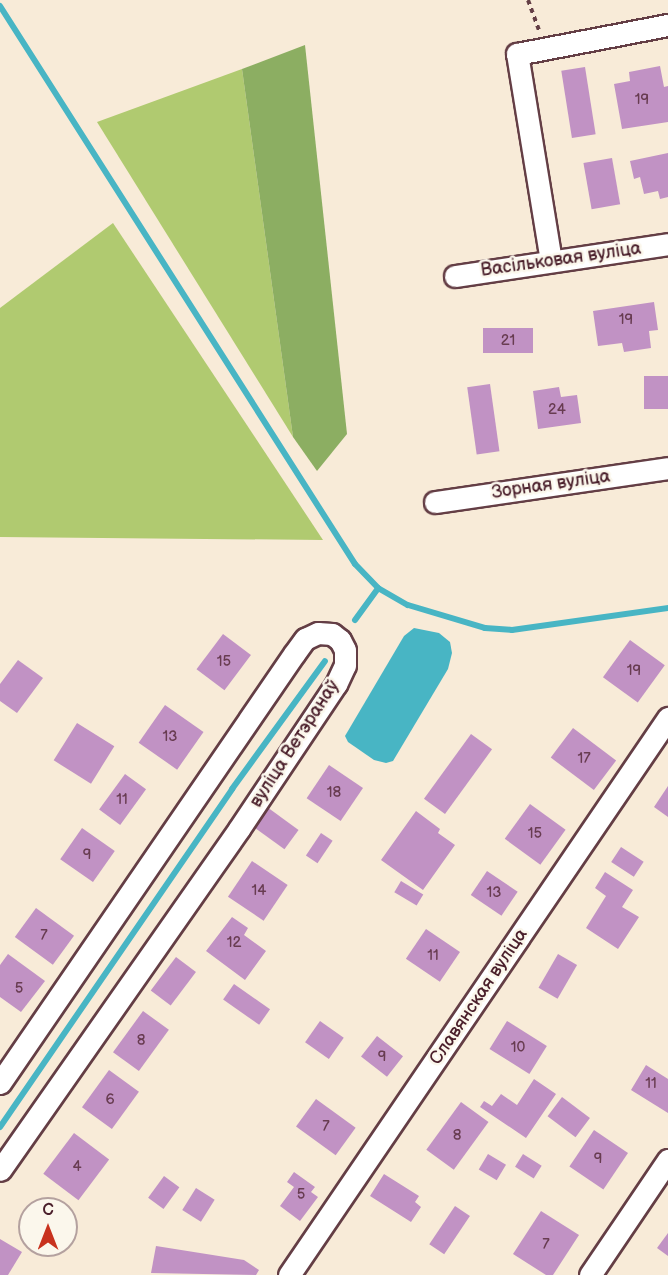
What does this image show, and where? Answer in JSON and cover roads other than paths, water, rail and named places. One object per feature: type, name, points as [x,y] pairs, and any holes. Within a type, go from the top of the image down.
[{"type":"street","points":[[551,261],[517,54],[668,25]]},
{"type":"street","name":"Васільковая вуліца","points":[[455,276],[668,244]]},
{"type":"street","name":"Зорная вуліца","points":[[435,502],[668,468]]},
{"type":"street","name":"вуліца Ветэранаў","points":[[0,1083],[305,639],[318,633],[332,634],[340,640],[345,650],[345,665],[336,684],[239,829],[0,1170]]},
{"type":"street","name":"Славянская вуліца","points":[[289,1275],[668,718]]},
{"type":"street","points":[[590,1275],[668,1160]]},
{"type":"water","points":[[414,628],[439,633],[450,642],[452,653],[448,669],[393,761],[386,763],[374,760],[348,742],[345,736],[404,636]]},
{"type":"waterway","points":[[0,6],[355,564],[378,588],[408,605],[485,628],[512,630],[668,608]]},
{"type":"waterway","points":[[355,620],[378,588]]},
{"type":"waterway","points":[[0,1127],[232,789],[325,661]]}]
